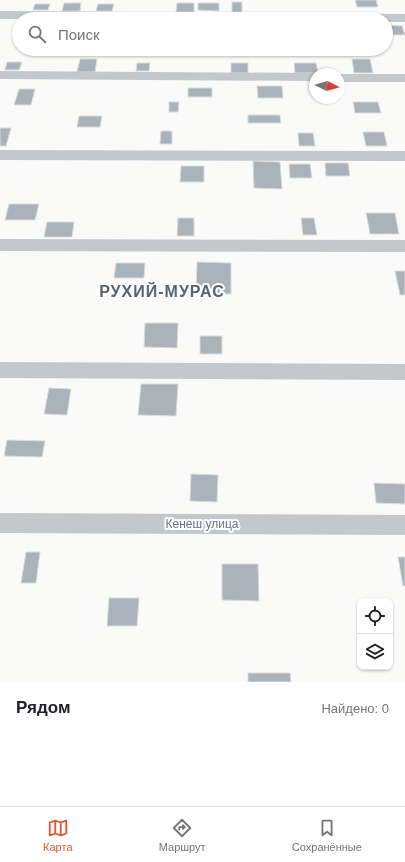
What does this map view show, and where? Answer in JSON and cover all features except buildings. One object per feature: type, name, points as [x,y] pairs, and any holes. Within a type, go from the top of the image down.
[{"type":"street","points":[[0,15],[12,15]]},
{"type":"street","points":[[393,18],[405,18]]},
{"type":"street","points":[[0,75],[309,77]]},
{"type":"street","points":[[345,78],[405,78]]},
{"type":"street","points":[[0,155],[405,156]]},
{"type":"street","points":[[0,245],[405,246]]},
{"type":"street","points":[[0,370],[405,372]]},
{"type":"street","name":"Кенеш улица","points":[[0,524],[405,525]]},
{"type":"district","name":"РУХИЙ-МУРАС","points":[[162,291]]}]
